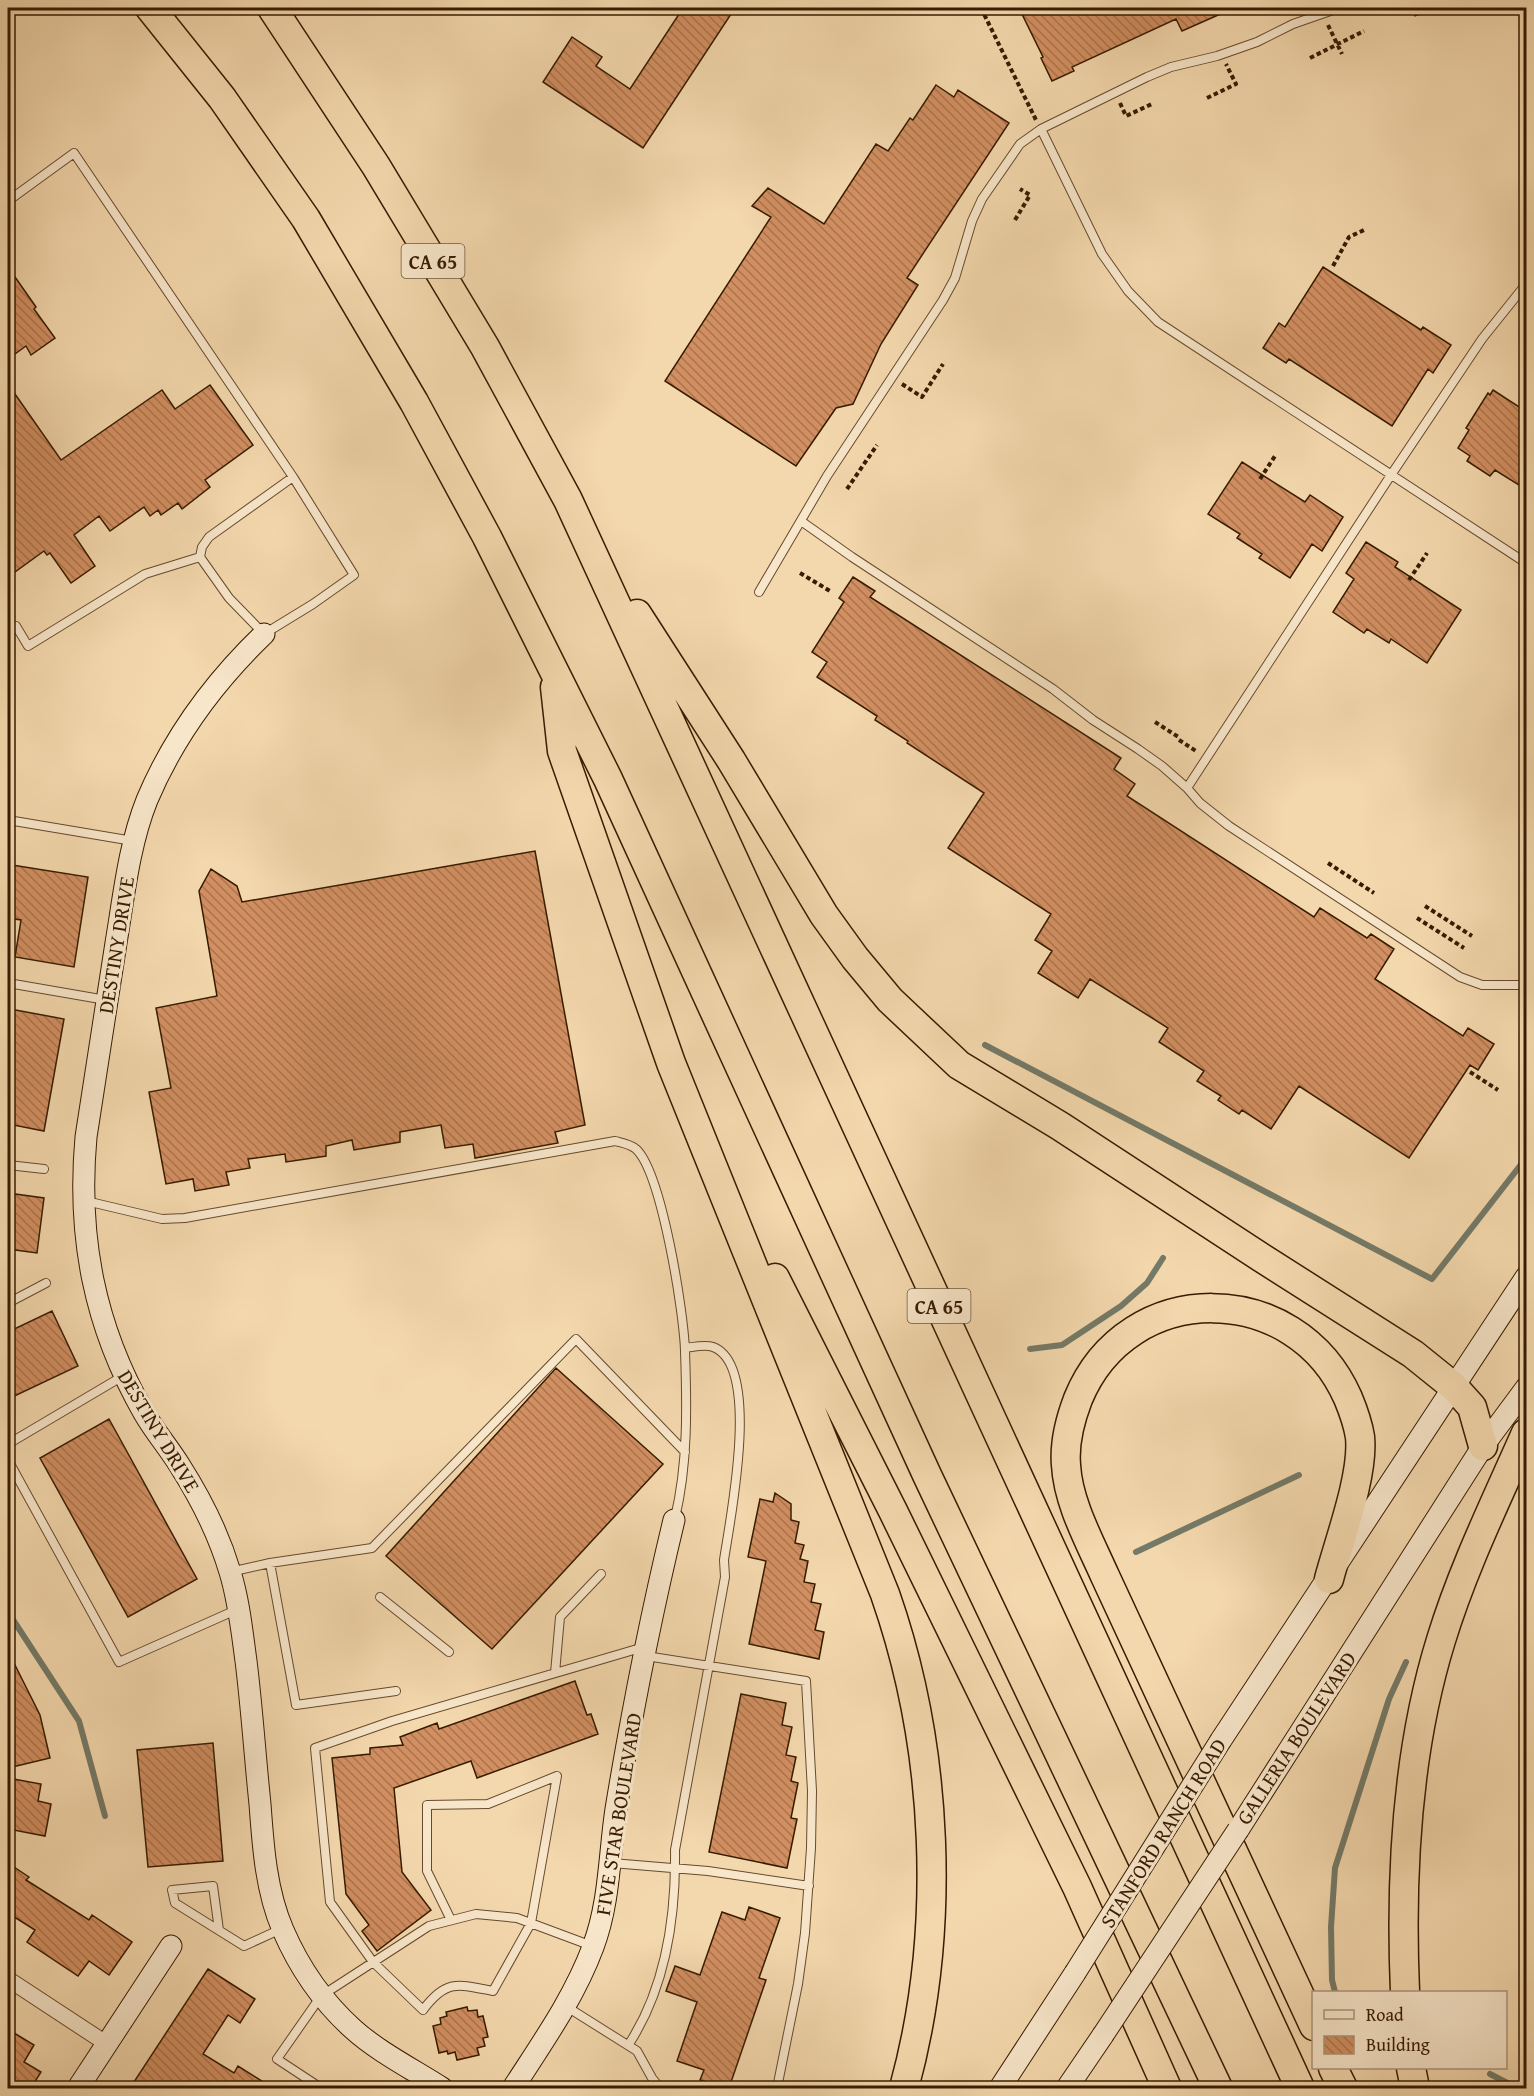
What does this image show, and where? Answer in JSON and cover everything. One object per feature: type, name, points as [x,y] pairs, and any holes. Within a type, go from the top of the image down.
[{"type":"highway","points":[[150,8],[222,98],[312,229],[420,412],[487,537],[608,778],[932,1485],[1218,2088]]},
{"type":"highway","name":"CA 65","points":[[272,8],[376,166],[485,347],[579,524],[1300,2088]]},
{"type":"highway","points":[[579,524],[731,760],[824,915],[855,958],[890,1000],[959,1065],[1060,1126],[1413,1354],[1454,1387],[1472,1407],[1483,1446]]},
{"type":"highway","points":[[553,670],[562,751],[671,1064],[885,1594],[904,1655],[925,1773],[930,1832],[931,1888],[928,1951],[922,2000],[904,2088]]},
{"type":"highway","points":[[723,1195],[775,1278],[893,1510],[1077,1887],[1167,2088]]},
{"type":"highway","points":[[1312,2022],[1110,1587],[1084,1527],[1069,1484],[1066,1448],[1073,1412],[1093,1370],[1119,1342],[1139,1327],[1178,1312],[1200,1307],[1224,1308],[1251,1312],[1275,1321],[1300,1336],[1321,1355],[1340,1381],[1353,1411],[1360,1438],[1359,1469],[1329,1579]]},
{"type":"highway","points":[[1405,1991],[1403,1898],[1405,1847],[1417,1742],[1427,1690],[1440,1640],[1456,1596],[1488,1515],[1527,1433]]},
{"type":"highway","points":[[1334,2069],[1343,2088]]},
{"type":"highway","points":[[1411,2069],[1415,2088]]},
{"type":"street","name":"DESTINY DRIVE","points":[[264,633],[216,684],[189,721],[165,761],[146,802],[129,860],[87,1137],[84,1170],[85,1236],[90,1269],[101,1312],[124,1375],[146,1416],[200,1500],[230,1572],[238,1609],[249,1687],[262,1839],[269,1881],[282,1928],[321,1996],[355,2031],[442,2088]]},
{"type":"street","points":[[1329,1579],[1527,1277]]},
{"type":"street","name":"GALLERIA BOULEVARD","points":[[1067,2088],[1251,1808],[1483,1446],[1527,1388]]},
{"type":"street","name":"FIVE STAR BOULEVARD","points":[[513,2088],[566,2006],[594,1947],[603,1917],[616,1808],[652,1610],[674,1520]]},
{"type":"street","name":"STANFORD RANCH ROAD","points":[[1000,2088],[1221,1740],[1329,1579]]},
{"type":"street","points":[[78,2088],[171,1946]]},
{"type":"street","points":[[8,1978],[107,2043]]},
{"type":"lane","points":[[759,592],[827,476],[943,300],[955,278],[972,221],[982,199],[1020,144],[1041,129],[1147,77],[1171,67],[1221,55],[1257,42],[1293,24],[1339,8]]},
{"type":"lane","points":[[1041,129],[1102,254],[1121,282],[1147,311],[1170,331],[1527,563]]},
{"type":"lane","points":[[8,201],[74,153],[293,477],[354,575],[314,604],[264,633],[229,598],[200,557],[202,547],[209,537],[293,477]]},
{"type":"lane","points":[[1187,788],[1390,475],[1482,339],[1527,284]]},
{"type":"lane","points":[[801,521],[1053,689],[1093,720],[1162,766],[1200,803],[1224,822],[1460,977],[1482,985],[1527,985]]},
{"type":"lane","points":[[8,632],[16,626],[28,646],[145,574],[200,557]]},
{"type":"lane","points":[[8,820],[135,842]]},
{"type":"lane","points":[[8,983],[108,1000]]},
{"type":"lane","points":[[84,1201],[162,1219],[185,1218],[615,1142],[627,1143],[644,1161],[664,1220],[676,1278],[686,1348],[685,1452],[682,1490],[674,1520]]},
{"type":"lane","points":[[8,1165],[44,1169]]},
{"type":"lane","points":[[8,1303],[46,1283]]},
{"type":"lane","points":[[230,1572],[270,1563],[372,1548],[576,1340],[685,1452]]},
{"type":"lane","points":[[629,2044],[641,2026],[666,1950],[672,1923],[675,1850],[725,1577],[724,1560],[739,1459],[739,1388],[734,1369],[721,1352],[713,1347],[686,1348]]},
{"type":"lane","points":[[8,1444],[124,1375]]},
{"type":"lane","points":[[8,1460],[119,1662],[238,1609]]},
{"type":"lane","points":[[270,1563],[296,1705],[396,1691]]},
{"type":"lane","points":[[555,1673],[560,1617],[601,1574]]},
{"type":"lane","points":[[380,1597],[449,1652]]},
{"type":"lane","points":[[452,1920],[427,1871],[427,1805],[488,1804],[557,1776],[531,1923],[493,1992],[460,1984],[436,1993],[423,2010],[373,1962],[330,1902],[315,1748],[392,1721],[555,1673],[645,1651],[709,1666],[806,1681],[813,1791],[809,1886],[798,1984],[777,2088]]},
{"type":"lane","points":[[610,1863],[675,1868],[809,1886]]},
{"type":"lane","points":[[219,1930],[213,1886],[172,1890],[175,1903],[244,1946],[282,1928]]},
{"type":"lane","points":[[321,2088],[277,2059],[321,1996],[429,1926],[476,1914],[517,1918],[594,1947]]},
{"type":"lane","points":[[566,2006],[638,2051],[660,2088]]},
{"type":"path","points":[[981,8],[1041,129]]},
{"type":"path","points":[[1414,15],[1430,8]]},
{"type":"path","points":[[1323,13],[1342,54]]},
{"type":"path","points":[[1310,58],[1364,31]]},
{"type":"path","points":[[1207,98],[1236,84],[1221,55]]},
{"type":"path","points":[[1015,220],[1030,195],[1020,189]]},
{"type":"path","points":[[1333,266],[1350,237],[1364,230]]},
{"type":"path","points":[[892,378],[922,397],[943,364]]},
{"type":"path","points":[[847,489],[877,445]]},
{"type":"path","points":[[1260,479],[1275,456]]},
{"type":"path","points":[[1409,580],[1426,553]]},
{"type":"path","points":[[800,573],[830,591]]},
{"type":"path","points":[[1155,722],[1207,758]]},
{"type":"path","points":[[1328,863],[1374,893]]},
{"type":"path","points":[[1425,906],[1472,936]]},
{"type":"path","points":[[1417,918],[1464,948]]},
{"type":"path","points":[[1470,1072],[1498,1090]]},
{"type":"building","points":[[683,8],[735,8],[643,148],[543,82],[572,37],[602,57],[596,66],[630,89]]},
{"type":"building","points":[[1019,8],[1234,8],[1182,31],[1176,19],[1072,67],[1074,71],[1052,81]]},
{"type":"building","points":[[936,85],[954,97],[958,90],[1009,123],[907,278],[918,285],[881,344],[853,404],[836,408],[796,466],[665,381],[771,217],[752,206],[768,188],[824,224],[876,144],[888,151],[910,118],[913,120]]},
{"type":"building","points":[[8,267],[55,338],[31,355],[26,346],[8,359]]},
{"type":"building","points":[[1323,267],[1421,330],[1423,327],[1451,345],[1433,373],[1428,369],[1392,426],[1289,359],[1286,363],[1263,348],[1279,323],[1285,327]]},
{"type":"building","points":[[8,384],[61,460],[162,390],[175,409],[210,385],[253,445],[205,480],[210,487],[182,509],[178,503],[161,515],[158,510],[150,516],[144,507],[110,531],[99,516],[74,535],[95,566],[71,583],[50,553],[47,555],[44,551],[8,577]]},
{"type":"building","points":[[1493,390],[1527,412],[1527,490],[1495,470],[1490,476],[1467,461],[1470,456],[1458,448],[1469,430],[1466,428],[1488,393],[1490,395]]},
{"type":"building","points":[[1242,462],[1305,502],[1310,495],[1343,517],[1322,551],[1312,544],[1290,578],[1259,558],[1262,554],[1237,538],[1240,534],[1208,514]]},
{"type":"building","points":[[1366,542],[1398,562],[1395,567],[1461,610],[1427,663],[1391,639],[1389,643],[1367,629],[1364,633],[1333,612],[1354,579],[1346,573]]},
{"type":"building","points":[[853,577],[875,591],[870,597],[1121,758],[1114,769],[1135,784],[1127,796],[1314,917],[1320,908],[1367,938],[1371,934],[1394,949],[1375,979],[1463,1036],[1468,1028],[1494,1044],[1478,1070],[1470,1065],[1409,1158],[1299,1086],[1271,1129],[1242,1110],[1239,1114],[1218,1100],[1221,1096],[1197,1081],[1204,1071],[1159,1042],[1168,1028],[1090,979],[1078,998],[1038,973],[1052,951],[1035,940],[1051,914],[948,848],[984,793],[907,743],[908,741],[875,720],[877,716],[817,677],[827,662],[812,652],[844,602],[839,598]]},
{"type":"building","points":[[535,851],[585,1125],[555,1132],[558,1143],[475,1158],[473,1144],[445,1148],[441,1125],[400,1132],[400,1142],[354,1150],[352,1140],[326,1146],[326,1156],[286,1162],[285,1154],[248,1159],[250,1168],[226,1172],[229,1185],[195,1191],[193,1179],[166,1184],[149,1092],[171,1088],[156,1008],[217,996],[199,891],[211,869],[237,886],[242,902]]},
{"type":"building","points":[[12,865],[88,877],[74,967],[15,957],[21,920],[8,918],[8,892]]},
{"type":"building","points":[[10,1009],[64,1019],[44,1131],[8,1124],[8,1020]]},
{"type":"building","points":[[8,1193],[44,1198],[37,1253],[8,1249]]},
{"type":"building","points":[[52,1311],[78,1366],[8,1399],[8,1332]]},
{"type":"building","points":[[556,1368],[663,1464],[492,1649],[386,1556]]},
{"type":"building","points":[[109,1419],[197,1579],[128,1617],[40,1458]]},
{"type":"building","points":[[775,1493],[791,1504],[791,1520],[799,1522],[795,1543],[804,1545],[800,1559],[808,1561],[804,1582],[815,1584],[811,1602],[821,1604],[815,1630],[824,1632],[819,1659],[749,1644],[766,1561],[748,1557],[760,1499],[773,1502]]},
{"type":"building","points":[[8,1651],[40,1715],[50,1758],[8,1768]]},
{"type":"building","points":[[575,1681],[587,1715],[591,1714],[598,1734],[477,1778],[471,1761],[394,1788],[402,1872],[431,1910],[377,1951],[362,1931],[369,1925],[346,1894],[332,1758],[370,1754],[370,1748],[403,1745],[400,1737],[437,1723],[439,1729]]},
{"type":"building","points":[[741,1694],[786,1703],[782,1725],[792,1727],[786,1755],[796,1757],[791,1781],[798,1783],[791,1818],[797,1819],[787,1868],[709,1852]]},
{"type":"building","points":[[213,1743],[223,1861],[148,1867],[137,1750]]},
{"type":"building","points":[[8,1778],[41,1784],[38,1801],[51,1804],[45,1836],[8,1829]]},
{"type":"building","points":[[14,1867],[29,1877],[26,1880],[89,1920],[92,1915],[132,1942],[109,1975],[89,1961],[78,1976],[27,1942],[35,1930],[8,1913],[8,1876]]},
{"type":"building","points":[[749,1907],[780,1918],[759,1978],[766,1980],[729,2088],[726,2088],[700,2080],[704,2070],[677,2061],[697,2002],[666,1991],[675,1966],[700,1975],[722,1912],[745,1920]]},
{"type":"building","points":[[208,1969],[255,1999],[240,2023],[228,2015],[203,2054],[234,2073],[238,2066],[273,2088],[130,2088]]},
{"type":"building","points":[[467,2007],[468,2011],[477,2010],[478,2017],[483,2016],[488,2037],[483,2038],[485,2046],[477,2048],[479,2055],[457,2060],[455,2052],[439,2053],[433,2026],[441,2024],[440,2018],[447,2016],[446,2012]]},
{"type":"building","points":[[14,2033],[34,2045],[24,2062],[41,2072],[31,2088],[8,2088],[8,2043]]},
{"type":"waterway","points":[[985,1045],[1432,1279],[1526,1158]]},
{"type":"waterway","points":[[1030,1349],[1062,1345],[1121,1306],[1147,1283],[1163,1258]]},
{"type":"waterway","points":[[1136,1552],[1299,1475]]},
{"type":"waterway","points":[[8,1612],[79,1721],[105,1816]]},
{"type":"waterway","points":[[1335,1991],[1332,1980],[1331,1927],[1335,1868],[1389,1699],[1406,1662]]},
{"type":"waterway","points":[[1490,2074],[1517,2088]]}]
